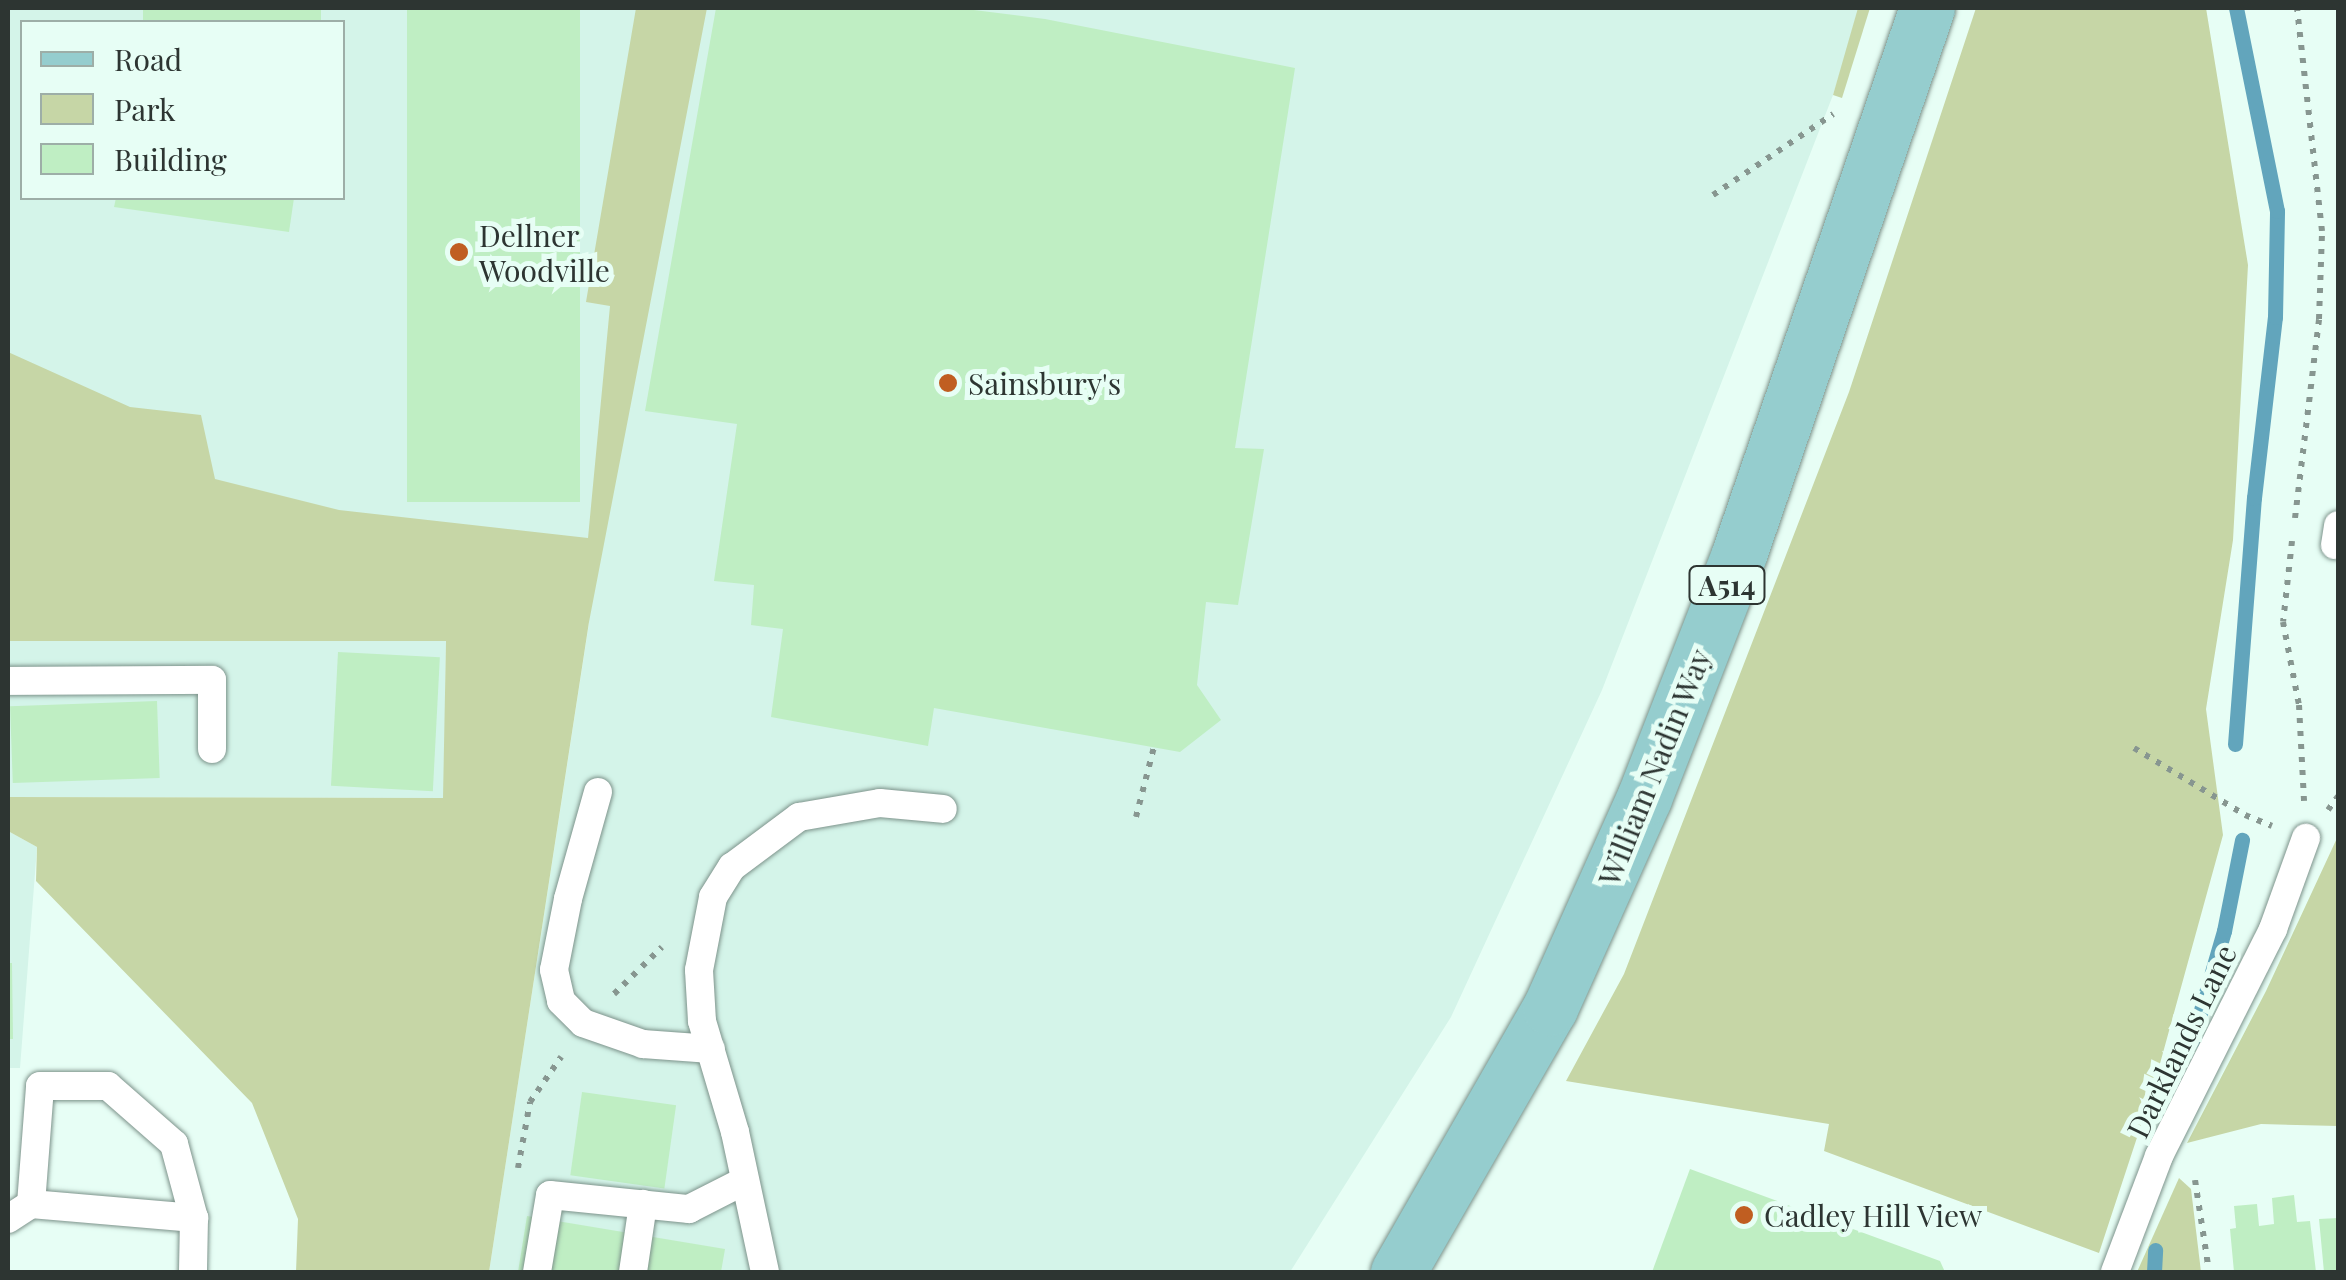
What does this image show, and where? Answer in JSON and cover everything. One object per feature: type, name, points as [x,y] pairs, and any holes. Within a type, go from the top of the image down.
[{"type":"main road","name":"William Nadin Way","points":[[1398,1272],[1550,1008],[1644,798],[1739,554],[1927,8]]},
{"type":"lane","points":[[8,681],[212,680],[212,749]]},
{"type":"lane","points":[[598,792],[568,898],[554,970],[562,1001],[584,1023],[643,1044],[712,1049]]},
{"type":"lane","points":[[765,1272],[702,1021],[698,970],[713,897],[732,867],[799,817],[880,803],[943,809]]},
{"type":"lane","name":"Darklands Lane","points":[[2115,1272],[2159,1156],[2272,930],[2306,838]]},
{"type":"lane","points":[[193,1272],[194,1218],[174,1144],[108,1086],[40,1086],[19,1211],[194,1218]]},
{"type":"lane","points":[[537,1272],[550,1195],[689,1209],[744,1182]]},
{"type":"lane","points":[[633,1272],[643,1204]]},
{"type":"path","points":[[2134,748],[2245,816],[2306,838],[2299,705],[2283,622],[2318,319],[2322,231],[2297,8]]},
{"type":"path","points":[[1713,195],[1846,104]]},
{"type":"path","points":[[1136,817],[1154,747]]},
{"type":"path","points":[[517,1178],[530,1102],[584,1023],[713,897]]},
{"type":"path","points":[[2159,1156],[2195,1178],[2209,1272]]},
{"type":"shaded area","points":[[8,8],[1860,8],[1833,95],[1602,690],[1451,1017],[1290,1272],[489,1272],[589,623],[446,640],[444,798],[8,797]]},
{"type":"shaded area","points":[[8,831],[37,847],[20,1068],[8,1068]]},
{"type":"green space","points":[[636,8],[707,8],[589,622],[489,1272],[296,1272],[298,1219],[252,1103],[36,881],[37,847],[8,831],[8,797],[443,798],[446,641],[8,641],[8,352],[130,407],[201,415],[215,479],[339,510],[588,538],[610,306],[586,302]]},
{"type":"green space","points":[[1858,8],[1870,8],[1842,98],[1833,95]]},
{"type":"green space","points":[[1976,8],[2206,8],[2248,265],[2233,540],[2206,709],[2223,835],[2153,1089],[2099,1253],[1824,1151],[1829,1124],[1566,1081],[1624,974],[1849,392]]},
{"type":"green space","points":[[2338,836],[2338,1126],[2261,1124],[2187,1143],[2266,991]]},
{"type":"green space","points":[[2179,1178],[2191,1189],[2201,1272],[2137,1272]]},
{"type":"building","points":[[143,8],[321,8],[321,20],[143,20]]},
{"type":"building","name":"Dellner Woodville","points":[[407,8],[580,8],[580,502],[407,502]]},
{"type":"building","name":"Sainsbury's","points":[[716,8],[958,8],[1045,19],[1295,68],[1235,448],[1264,449],[1238,605],[1206,602],[1197,685],[1221,720],[1180,752],[934,708],[928,746],[771,717],[783,629],[751,625],[754,585],[714,581],[737,424],[645,411]]},
{"type":"building","points":[[116,200],[294,200],[289,232],[114,207]]},
{"type":"building","points":[[338,652],[440,657],[433,791],[331,786]]},
{"type":"building","points":[[157,701],[160,778],[13,783],[10,706]]},
{"type":"building","points":[[8,963],[12,963],[13,1039],[8,1039]]},
{"type":"building","points":[[582,1092],[676,1105],[664,1188],[570,1175]]},
{"type":"building","name":"Cadley Hill View","points":[[1690,1169],[1940,1261],[1945,1272],[1652,1272]]},
{"type":"building","points":[[2294,1195],[2297,1222],[2310,1221],[2316,1272],[2234,1272],[2230,1229],[2236,1228],[2234,1206],[2257,1204],[2259,1226],[2274,1224],[2272,1198]]},
{"type":"building","points":[[527,1216],[725,1249],[721,1272],[518,1272]]},
{"type":"building","points":[[2338,1218],[2338,1272],[2324,1272],[2319,1219]]},
{"type":"waterway","points":[[2235,744],[2254,498],[2275,317],[2277,211],[2236,8]]},
{"type":"waterway","points":[[2192,1041],[2224,931],[2242,840]]},
{"type":"waterway","points":[[2154,1272],[2155,1250]]},
{"type":"place","name":"Dellner Woodville","points":[[459,252]]},
{"type":"place","name":"Sainsbury's","points":[[948,383]]},
{"type":"place","name":"Cadley Hill View","points":[[1744,1215]]}]
